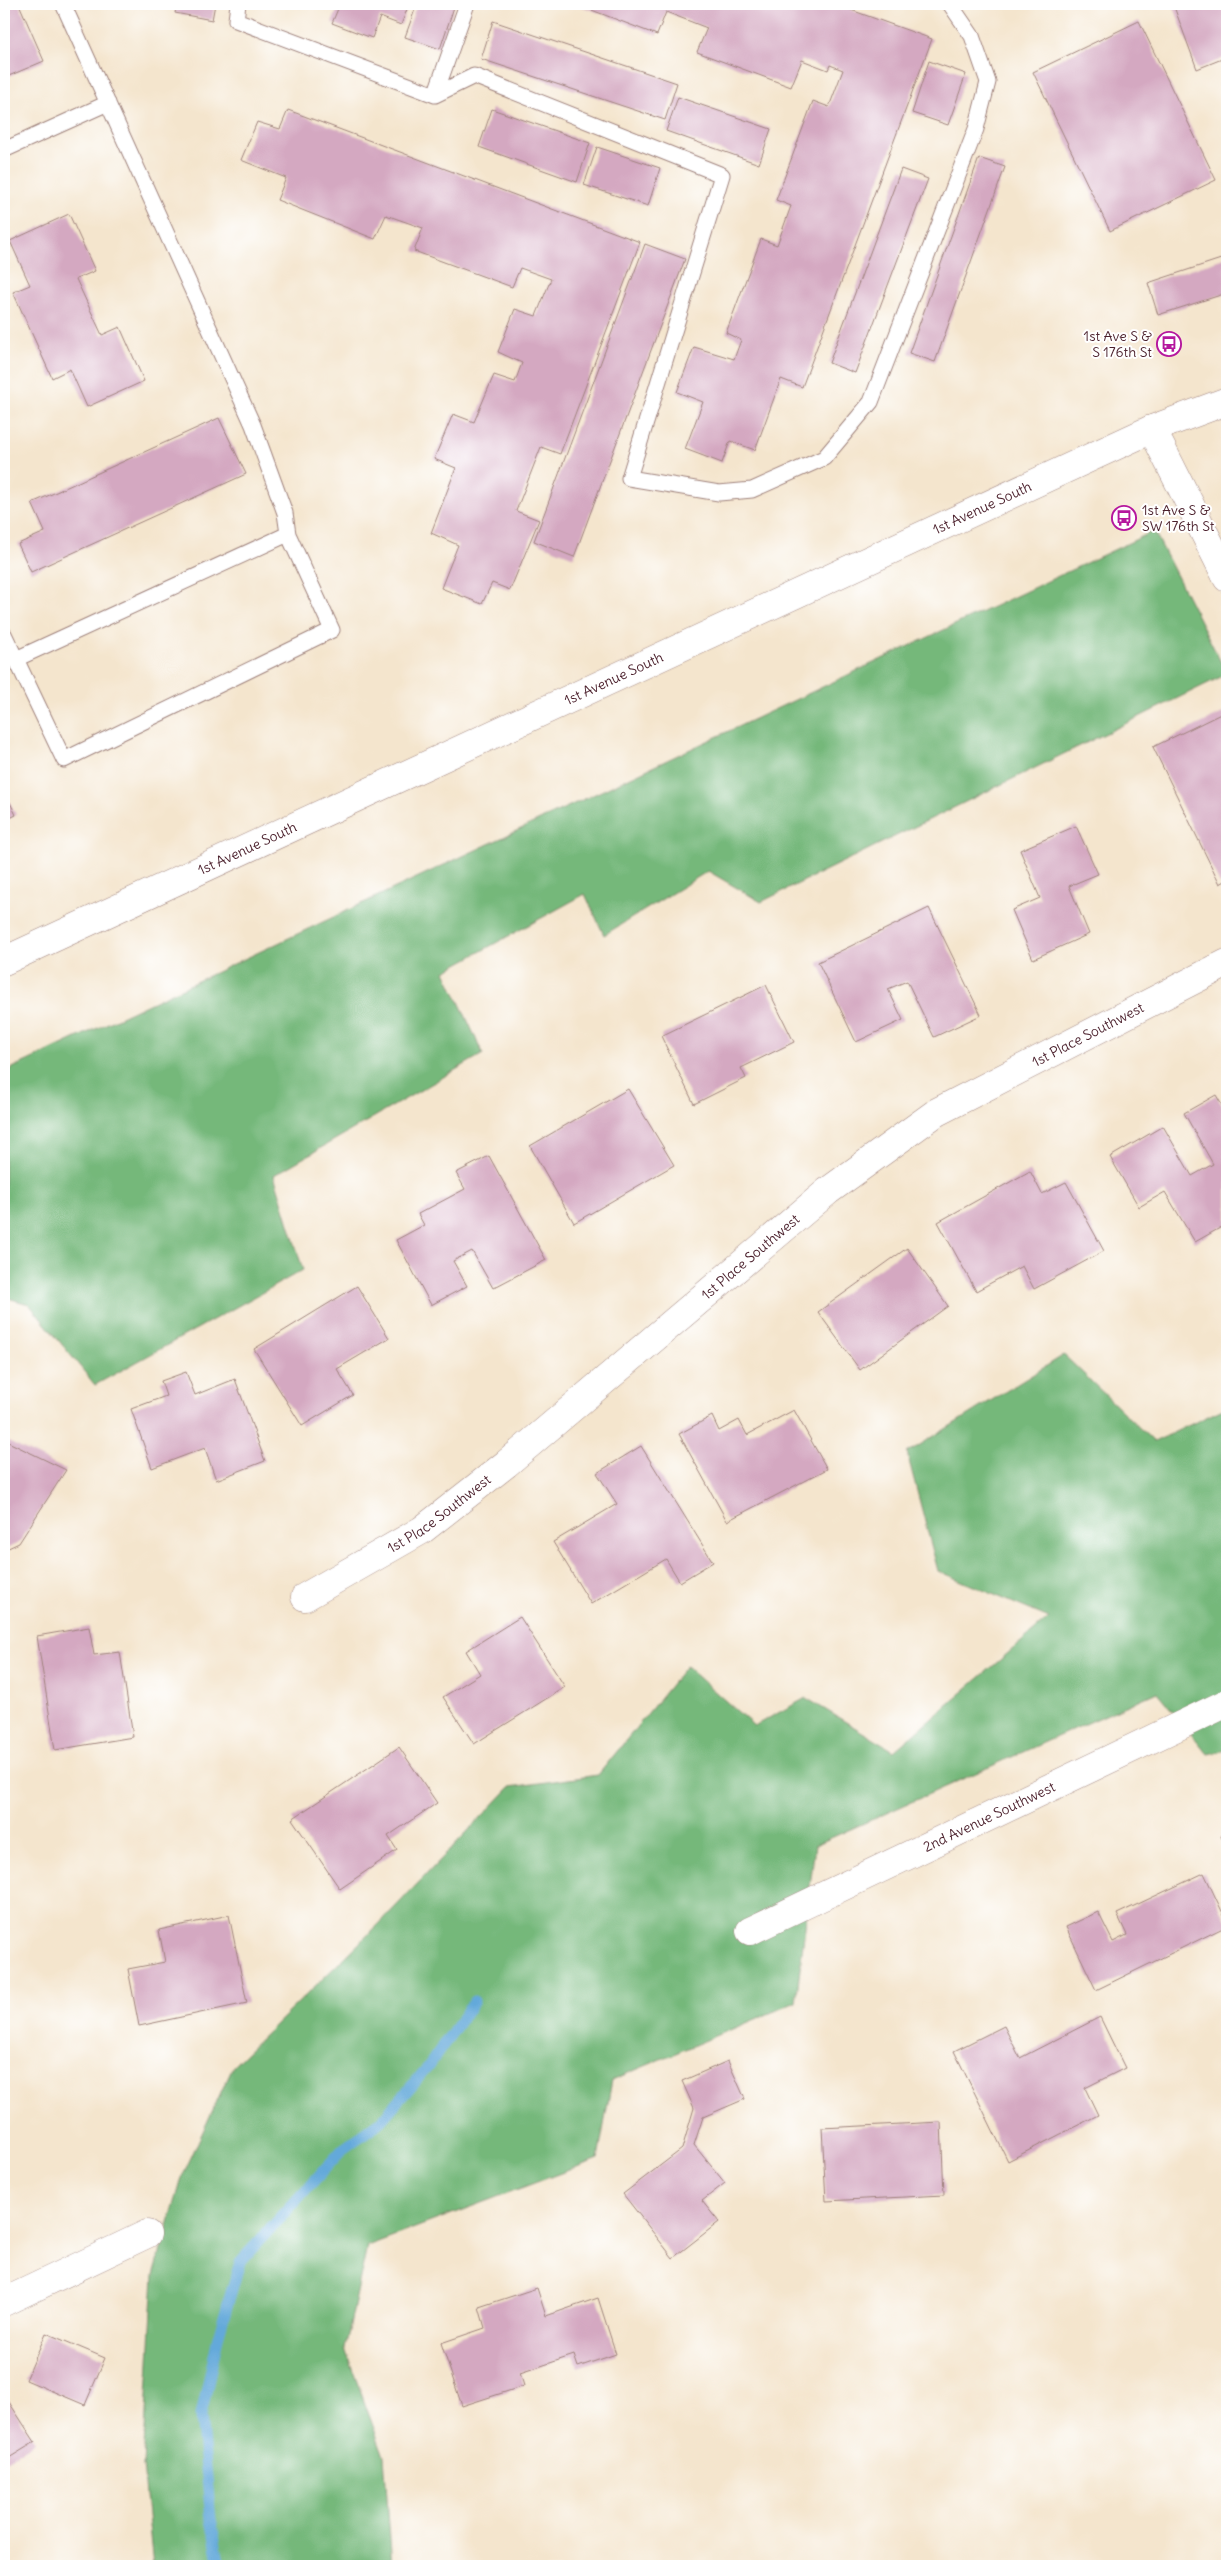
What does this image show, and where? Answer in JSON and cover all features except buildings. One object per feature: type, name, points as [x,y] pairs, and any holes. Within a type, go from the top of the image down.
[{"type":"street","name":"1st Avenue South","points":[[4,961],[1152,429],[1227,400]]},
{"type":"street","points":[[1152,429],[1227,578]]},
{"type":"street","name":"1st Place Southwest","points":[[305,1596],[422,1530],[506,1464],[828,1192],[937,1112],[1227,963]]},
{"type":"street","name":"2nd Avenue Southwest","points":[[750,1931],[1227,1703]]},
{"type":"street","points":[[4,2302],[147,2234]]},
{"type":"lane","points":[[4,634],[64,760],[332,630],[288,534],[285,513],[253,425],[63,4]]},
{"type":"lane","points":[[238,4],[236,20],[435,95],[474,76],[722,175],[629,478],[719,492],[752,490],[824,458],[871,402],[976,129],[988,82],[972,36],[950,4]]},
{"type":"lane","points":[[435,95],[467,4]]},
{"type":"lane","points":[[4,150],[108,103]]},
{"type":"lane","points":[[16,659],[288,534]]},
{"type":"green space","points":[[1154,531],[1227,674],[761,902],[708,871],[604,935],[585,894],[445,971],[483,1054],[274,1175],[303,1270],[95,1385],[29,1304],[4,1297],[4,1072]]},
{"type":"green space","points":[[1064,1355],[1154,1442],[1227,1407],[1227,1750],[1208,1754],[1157,1692],[815,1845],[796,2002],[612,2080],[598,2159],[367,2246],[345,2349],[384,2456],[392,2566],[153,2566],[143,2465],[154,2275],[182,2177],[233,2066],[379,1924],[510,1787],[598,1775],[686,1666],[754,1726],[806,1698],[894,1751],[1049,1618],[938,1571],[907,1453]]},
{"type":"waterway","points":[[220,2566],[211,2519],[201,2416],[218,2337],[240,2262],[343,2149],[380,2122],[428,2067],[474,2001]]},
{"type":"place","name":"1st Ave S & S 176th St","points":[[1169,344]]},
{"type":"place","name":"1st Ave S & SW 176th St","points":[[1124,518]]}]
